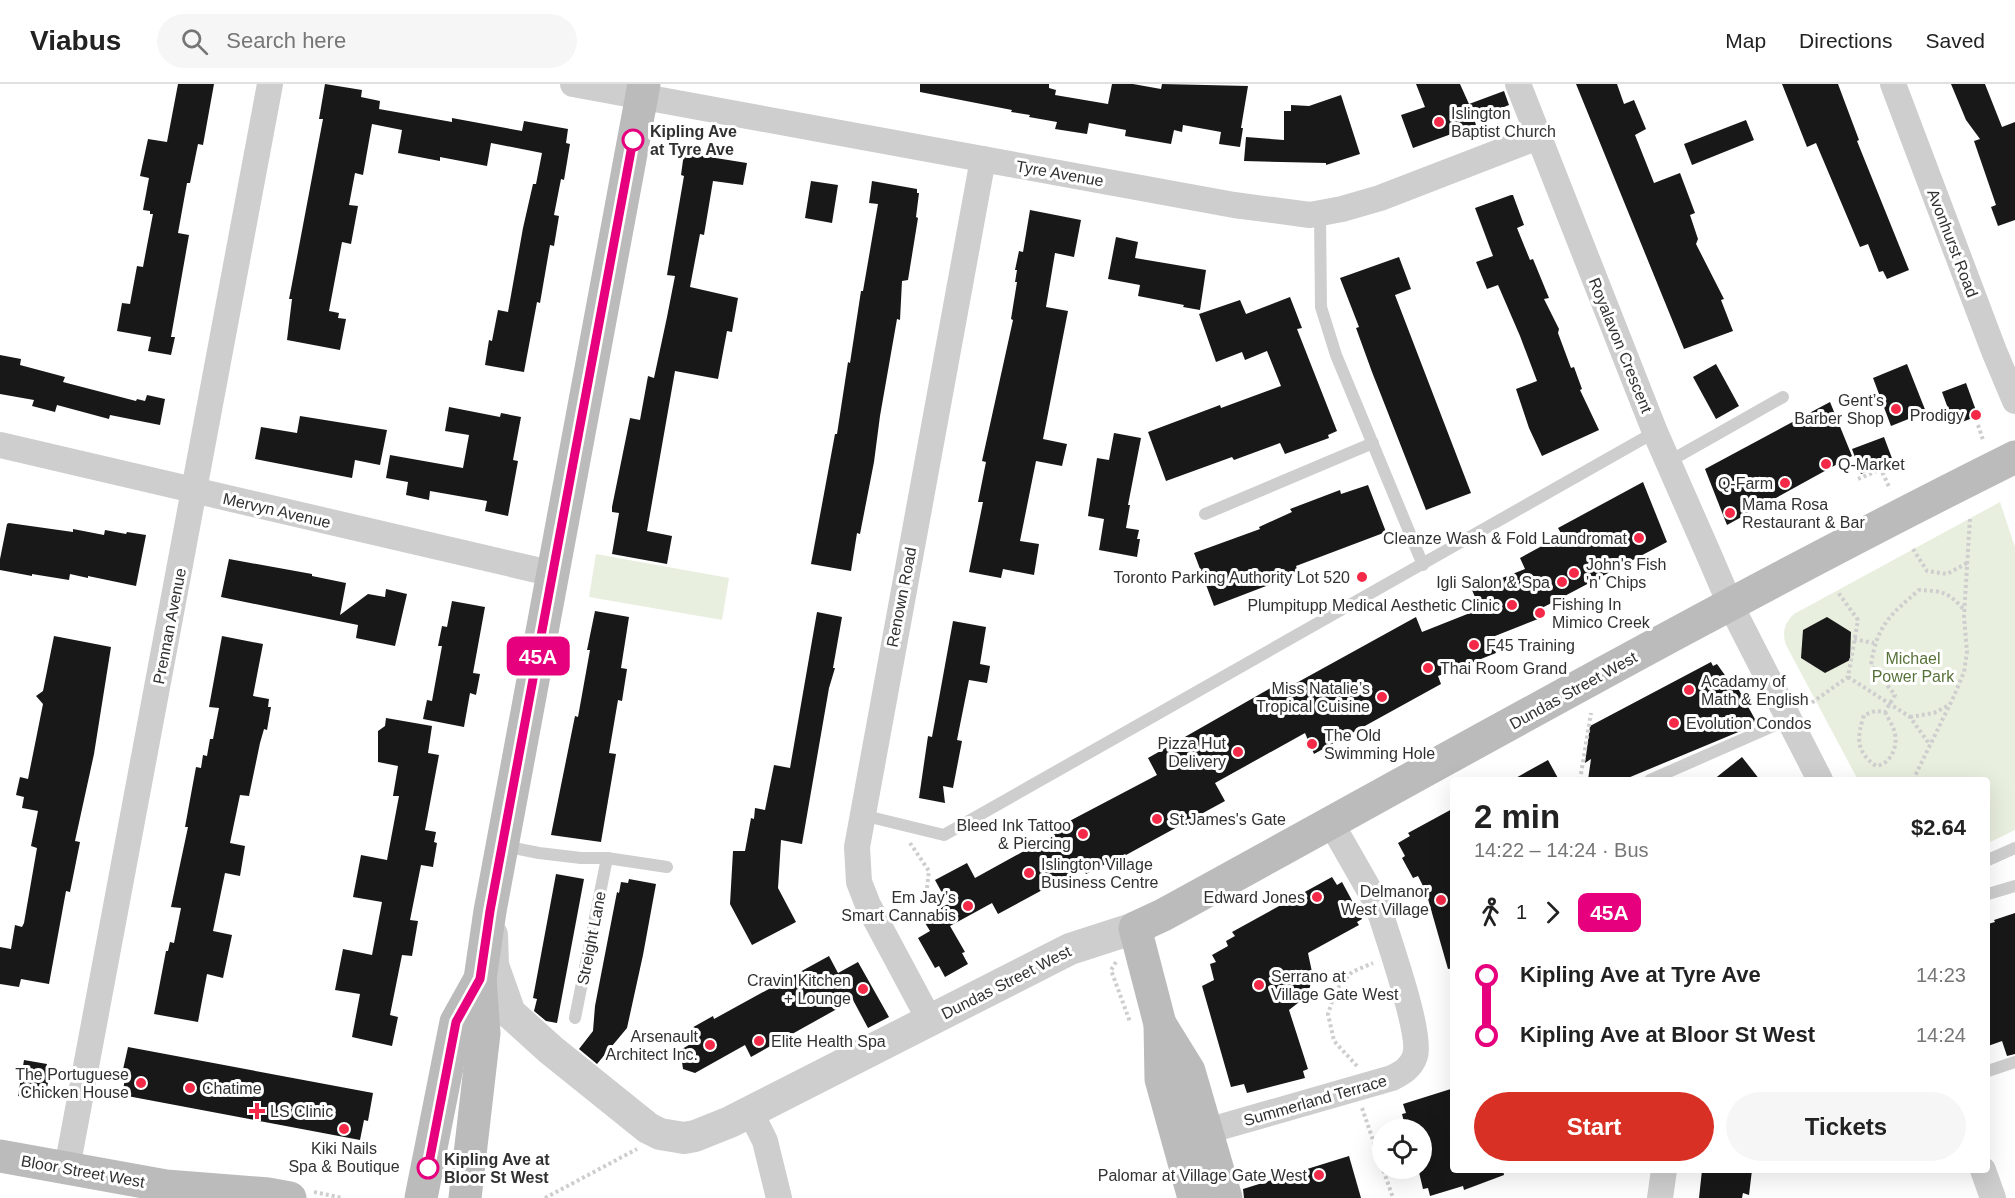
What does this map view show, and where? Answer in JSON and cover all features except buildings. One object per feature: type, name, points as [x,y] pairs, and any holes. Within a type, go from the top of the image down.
[{"type":"main road","points":[[465,1198],[484,1033],[480,979],[490,911],[643,90]]},
{"type":"main road","name":"Dundas Street West","points":[[1135,928],[1163,915],[1730,604],[2015,457]]},
{"type":"main road","points":[[1135,928],[1160,1024],[1161,1079],[1194,1198]]},
{"type":"main road","points":[[421,1198],[456,1022],[480,979]]},
{"type":"main road","points":[[1160,1024],[1190,1071],[1226,1198]]},
{"type":"main road","name":"Bloor Street West","points":[[0,1156],[180,1192],[268,1194],[290,1198]]},
{"type":"street","name":"Prennan Avenue","points":[[68,1168],[270,84]]},
{"type":"street","name":"Tyre Avenue","points":[[573,84],[643,90],[983,159],[1234,205],[1310,215],[1380,198],[1538,137]]},
{"type":"street","name":"Royalavon Crescent","points":[[1518,84],[1668,462],[1730,604],[1818,777]]},
{"type":"street","name":"Avonhurst Road","points":[[1893,84],[2015,401]]},
{"type":"street","name":"Renown Road","points":[[930,1021],[868,905],[859,882],[857,847],[983,159]]},
{"type":"street","name":"Mervyn Avenue","points":[[0,445],[554,574]]},
{"type":"street","name":"Summerland Terrace","points":[[1207,1131],[1392,1078],[1407,1070],[1414,1059],[1416,1038],[1393,954],[1375,900],[1331,823]]},
{"type":"street","name":"Dundas Street West","points":[[490,911],[493,965],[510,1013],[636,1119],[660,1134],[684,1138],[695,1136],[751,1113],[1070,949],[1135,928]]},
{"type":"street","points":[[751,1113],[765,1141],[779,1198]]},
{"type":"street","points":[[1660,1198],[1664,1173]]},
{"type":"street","points":[[1984,1173],[1993,1198]]},
{"type":"lane","points":[[1320,214],[1321,307],[1336,355],[1423,565]]},
{"type":"lane","points":[[1668,462],[1783,397]]},
{"type":"lane","points":[[862,815],[945,835],[1655,432]]},
{"type":"lane","points":[[1205,514],[1373,443]]},
{"type":"lane","points":[[1658,777],[1789,719]]},
{"type":"lane","points":[[503,846],[539,853],[581,858],[607,858],[667,867]]},
{"type":"lane","points":[[1990,859],[2015,848]]},
{"type":"lane","name":"Streight Lane","points":[[575,1018],[607,858]]},
{"type":"lane","points":[[1990,893],[2015,886]]},
{"type":"lane","points":[[1990,1070],[2015,1062]]},
{"type":"path","points":[[1978,425],[1983,440]]},
{"type":"path","points":[[1858,479],[1903,460]]},
{"type":"path","points":[[1880,469],[1890,489]]},
{"type":"path","points":[[1914,777],[1964,672],[1967,652],[1965,609],[1970,518]]},
{"type":"path","points":[[1913,549],[1927,571],[1947,574],[1967,563]]},
{"type":"path","points":[[1885,712],[1895,695],[1871,665],[1874,643],[1888,617],[1919,590],[1940,591],[1953,597],[1965,609]]},
{"type":"path","points":[[1789,719],[1848,677],[1858,620],[1837,591]]},
{"type":"path","points":[[1854,639],[1874,643]]},
{"type":"path","points":[[1848,677],[1910,717],[1930,745]]},
{"type":"path","points":[[1910,717],[1934,713],[1950,704]]},
{"type":"path","points":[[1875,711],[1885,712],[1895,732],[1894,745],[1889,760],[1883,765],[1876,766],[1862,751],[1859,731],[1864,715],[1875,711]]},
{"type":"path","points":[[1580,777],[1591,713]]},
{"type":"path","points":[[913,826],[909,841],[929,871],[927,888]]},
{"type":"path","points":[[1376,1083],[1334,1041],[1329,1014],[1336,990],[1352,972],[1393,954]]},
{"type":"path","points":[[1362,1107],[1393,1198]]},
{"type":"path","points":[[544,1198],[644,1145]]},
{"type":"green space","name":"Michael Power Park","points":[[2000,502],[2015,547],[2015,830],[1990,842],[1990,777],[1856,777],[1786,645],[1784,632],[1788,621],[1794,614]]},
{"type":"green space","points":[[596,554],[729,578],[722,620],[589,597]]},
{"type":"bus line","name":"45A","points":[[428,1168],[456,1022],[480,979],[490,911],[633,140]]},
{"type":"place","name":"Islington Baptist Church","points":[[1439,122]]},
{"type":"place","name":"Kipling Ave at Tyre Ave","points":[[633,140]]},
{"type":"place","name":"Gent’s Barber Shop","points":[[1896,409]]},
{"type":"place","name":"Prodigy","points":[[1976,415]]},
{"type":"place","name":"Q-Market","points":[[1826,464]]},
{"type":"place","name":"Q-Farm","points":[[1785,483]]},
{"type":"place","name":"Mama Rosa Restaurant & Bar","points":[[1730,513]]},
{"type":"place","name":"Cleanze Wash & Fold Laundromat","points":[[1639,538]]},
{"type":"place","name":"John's Fish 'n' Chips","points":[[1574,573]]},
{"type":"place","name":"Toronto Parking Authority Lot 520","points":[[1362,577]]},
{"type":"place","name":"Igli Salon & Spa","points":[[1562,582]]},
{"type":"place","name":"Plumpitupp Medical Aesthetic Clinic","points":[[1512,605]]},
{"type":"place","name":"Fishing In Mimico Creek","points":[[1540,613]]},
{"type":"place","name":"F45 Training","points":[[1474,645]]},
{"type":"place","name":"Thai Room Grand","points":[[1428,668]]},
{"type":"place","name":"Acadamy of Math & English","points":[[1689,690]]},
{"type":"place","name":"Miss Natalie’s Tropical Cuisine","points":[[1382,697]]},
{"type":"place","name":"Evolution Condos","points":[[1674,723]]},
{"type":"place","name":"The Old Swimming Hole","points":[[1312,744]]},
{"type":"place","name":"Pizza Hut Delivery","points":[[1238,752]]},
{"type":"place","name":"St.James's Gate","points":[[1157,819]]},
{"type":"place","name":"Bleed Ink Tattoo & Piercing","points":[[1083,834]]},
{"type":"place","name":"Islington Village Business Centre","points":[[1029,873]]},
{"type":"place","name":"Edward Jones","points":[[1317,897]]},
{"type":"place","name":"Delmanor West Village","points":[[1441,900]]},
{"type":"place","name":"Em Jay’s Smart Cannabis","points":[[968,906]]},
{"type":"place","name":"Serrano at Village Gate West","points":[[1259,985]]},
{"type":"place","name":"Cravin Kitchen + Lounge","points":[[863,989]]},
{"type":"place","name":"Elite Health Spa","points":[[759,1041]]},
{"type":"place","name":"Arsenault Architect Inc.","points":[[710,1045]]},
{"type":"place","name":"The Portuguese Chicken House","points":[[141,1083]]},
{"type":"place","name":"Chatime","points":[[190,1088]]},
{"type":"place","name":"LS Clinic","points":[[257,1111]]},
{"type":"place","name":"Kiki Nails Spa & Boutique","points":[[344,1129]]},
{"type":"place","name":"Kipling Ave at Bloor St West","points":[[428,1168]]},
{"type":"place","name":"Palomar at Village Gate West","points":[[1319,1175]]}]
